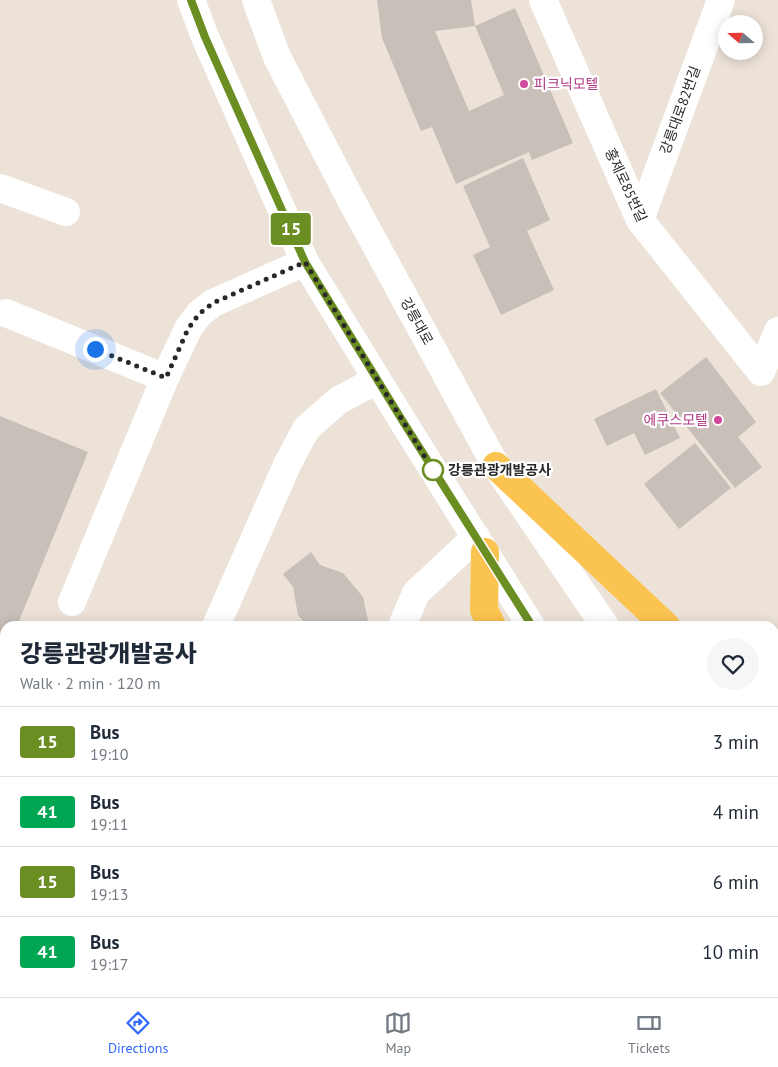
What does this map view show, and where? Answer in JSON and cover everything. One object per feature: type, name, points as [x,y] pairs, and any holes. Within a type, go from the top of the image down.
[{"type":"main road","points":[[496,466],[661,621]]},
{"type":"main road","points":[[480,545],[484,610],[490,621]]},
{"type":"street","points":[[191,0],[205,37],[305,262],[529,621]]},
{"type":"street","name":"강릉대로","points":[[256,0],[277,57],[350,198],[496,466],[602,621]]},
{"type":"street","name":"홍제로85번길","points":[[543,0],[640,220],[761,372],[778,331]]},
{"type":"street","name":"강릉대로82번길","points":[[640,220],[721,0]]},
{"type":"street","points":[[0,188],[66,212]]},
{"type":"street","points":[[72,602],[188,329],[199,314],[213,303],[305,262]]},
{"type":"street","points":[[6,313],[166,378]]},
{"type":"street","points":[[218,621],[287,465],[306,429],[339,400],[377,380]]},
{"type":"street","points":[[404,621],[416,593],[480,545]]},
{"type":"building","points":[[377,0],[471,0],[475,26],[515,8],[573,143],[532,160],[529,152],[456,184],[432,127],[421,131],[382,38]],"holes":[[[475,26],[504,95],[469,111],[435,31]]]},
{"type":"building","points":[[523,158],[550,220],[527,231],[554,290],[501,315],[473,255],[490,247],[463,186]]},
{"type":"building","points":[[706,357],[756,422],[738,437],[762,467],[735,488],[660,393]]},
{"type":"building","points":[[656,389],[680,438],[645,455],[634,433],[607,446],[594,419]]},
{"type":"building","points":[[0,416],[88,452],[19,621],[0,621]]},
{"type":"building","points":[[695,443],[731,488],[679,529],[644,484]]},
{"type":"building","points":[[311,552],[320,565],[343,573],[363,597],[368,621],[303,621],[298,615],[293,587],[283,574]]},
{"type":"bus line","name":"15","points":[[191,0],[205,37],[305,262],[529,621]]},
{"type":"place","name":"피크닉모텔","points":[[524,84]]},
{"type":"place","name":"에쿠스모텔","points":[[718,420]]},
{"type":"place","name":"강릉관광개발공사","points":[[433,470]]},
{"type":"route","points":[[95,349],[166,378],[188,329],[199,314],[213,303],[305,262],[433,470]]}]
